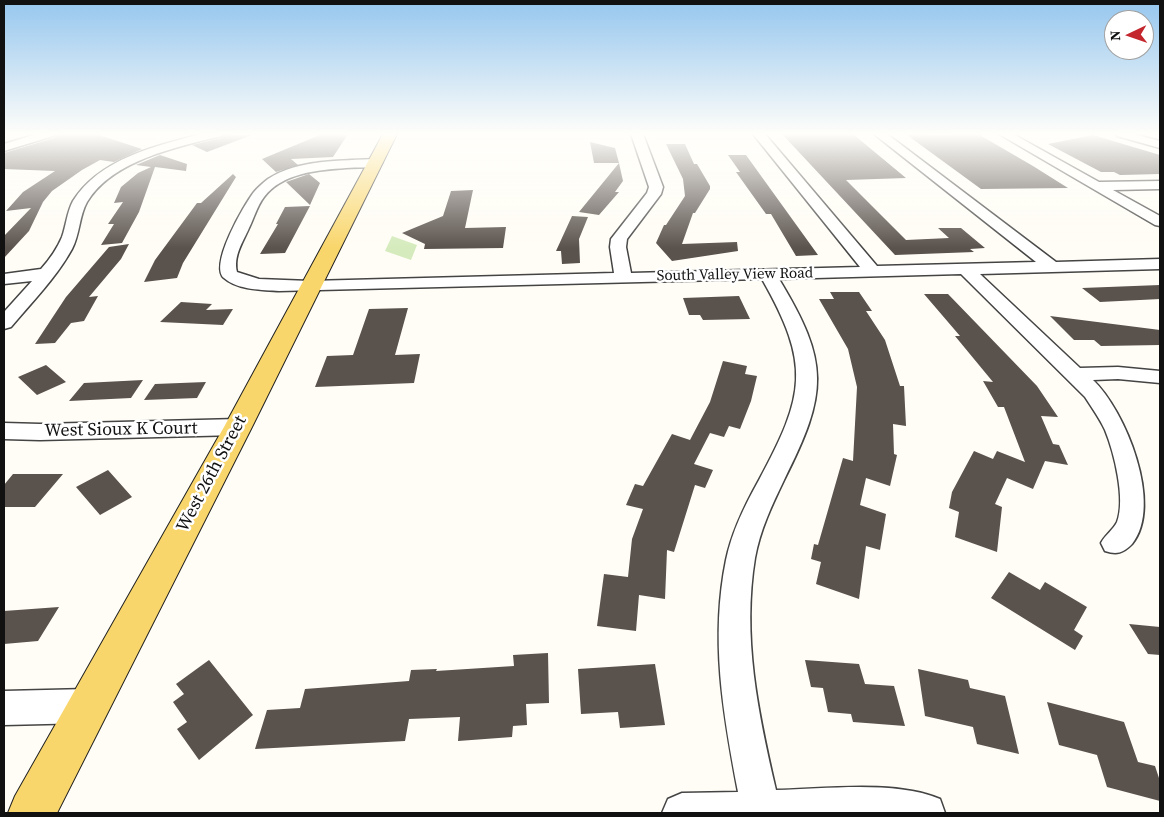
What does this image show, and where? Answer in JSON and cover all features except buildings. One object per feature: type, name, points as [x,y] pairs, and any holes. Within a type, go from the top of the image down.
[{"type":"main road","name":"West 26th Street","points":[[32,813],[238,427],[371,172]]},
{"type":"street","points":[[4,323],[46,274],[65,248],[78,207],[86,193],[94,184],[111,172]]},
{"type":"street","name":"South Valley View Road","points":[[300,172],[292,174],[267,187],[260,193],[229,253],[226,264],[230,275],[237,279],[258,284],[310,286],[1160,264]]},
{"type":"street","points":[[623,278],[618,248],[619,240],[654,194],[656,187],[651,172]]},
{"type":"street","points":[[790,172],[872,271]]},
{"type":"street","points":[[929,172],[1052,267]]},
{"type":"street","points":[[1072,172],[1160,222]]},
{"type":"street","points":[[1097,186],[1160,185]]},
{"type":"street","points":[[965,269],[1092,392],[1105,410],[1117,433],[1125,456],[1131,490],[1132,512],[1129,528],[1115,543]]},
{"type":"street","points":[[4,279],[46,274]]},
{"type":"street","points":[[761,809],[742,720],[734,655],[733,621],[737,582],[745,540],[799,423],[806,399],[809,374],[805,352],[792,318],[768,275]]},
{"type":"street","points":[[1074,374],[1118,373],[1160,377]]},
{"type":"street","name":"West Sioux K Court","points":[[4,431],[40,432],[238,427]]},
{"type":"street","points":[[4,708],[88,706]]},
{"type":"street","points":[[682,813],[870,807],[926,813]]},
{"type":"green space","points":[[392,236],[417,245],[411,260],[385,251]]}]
